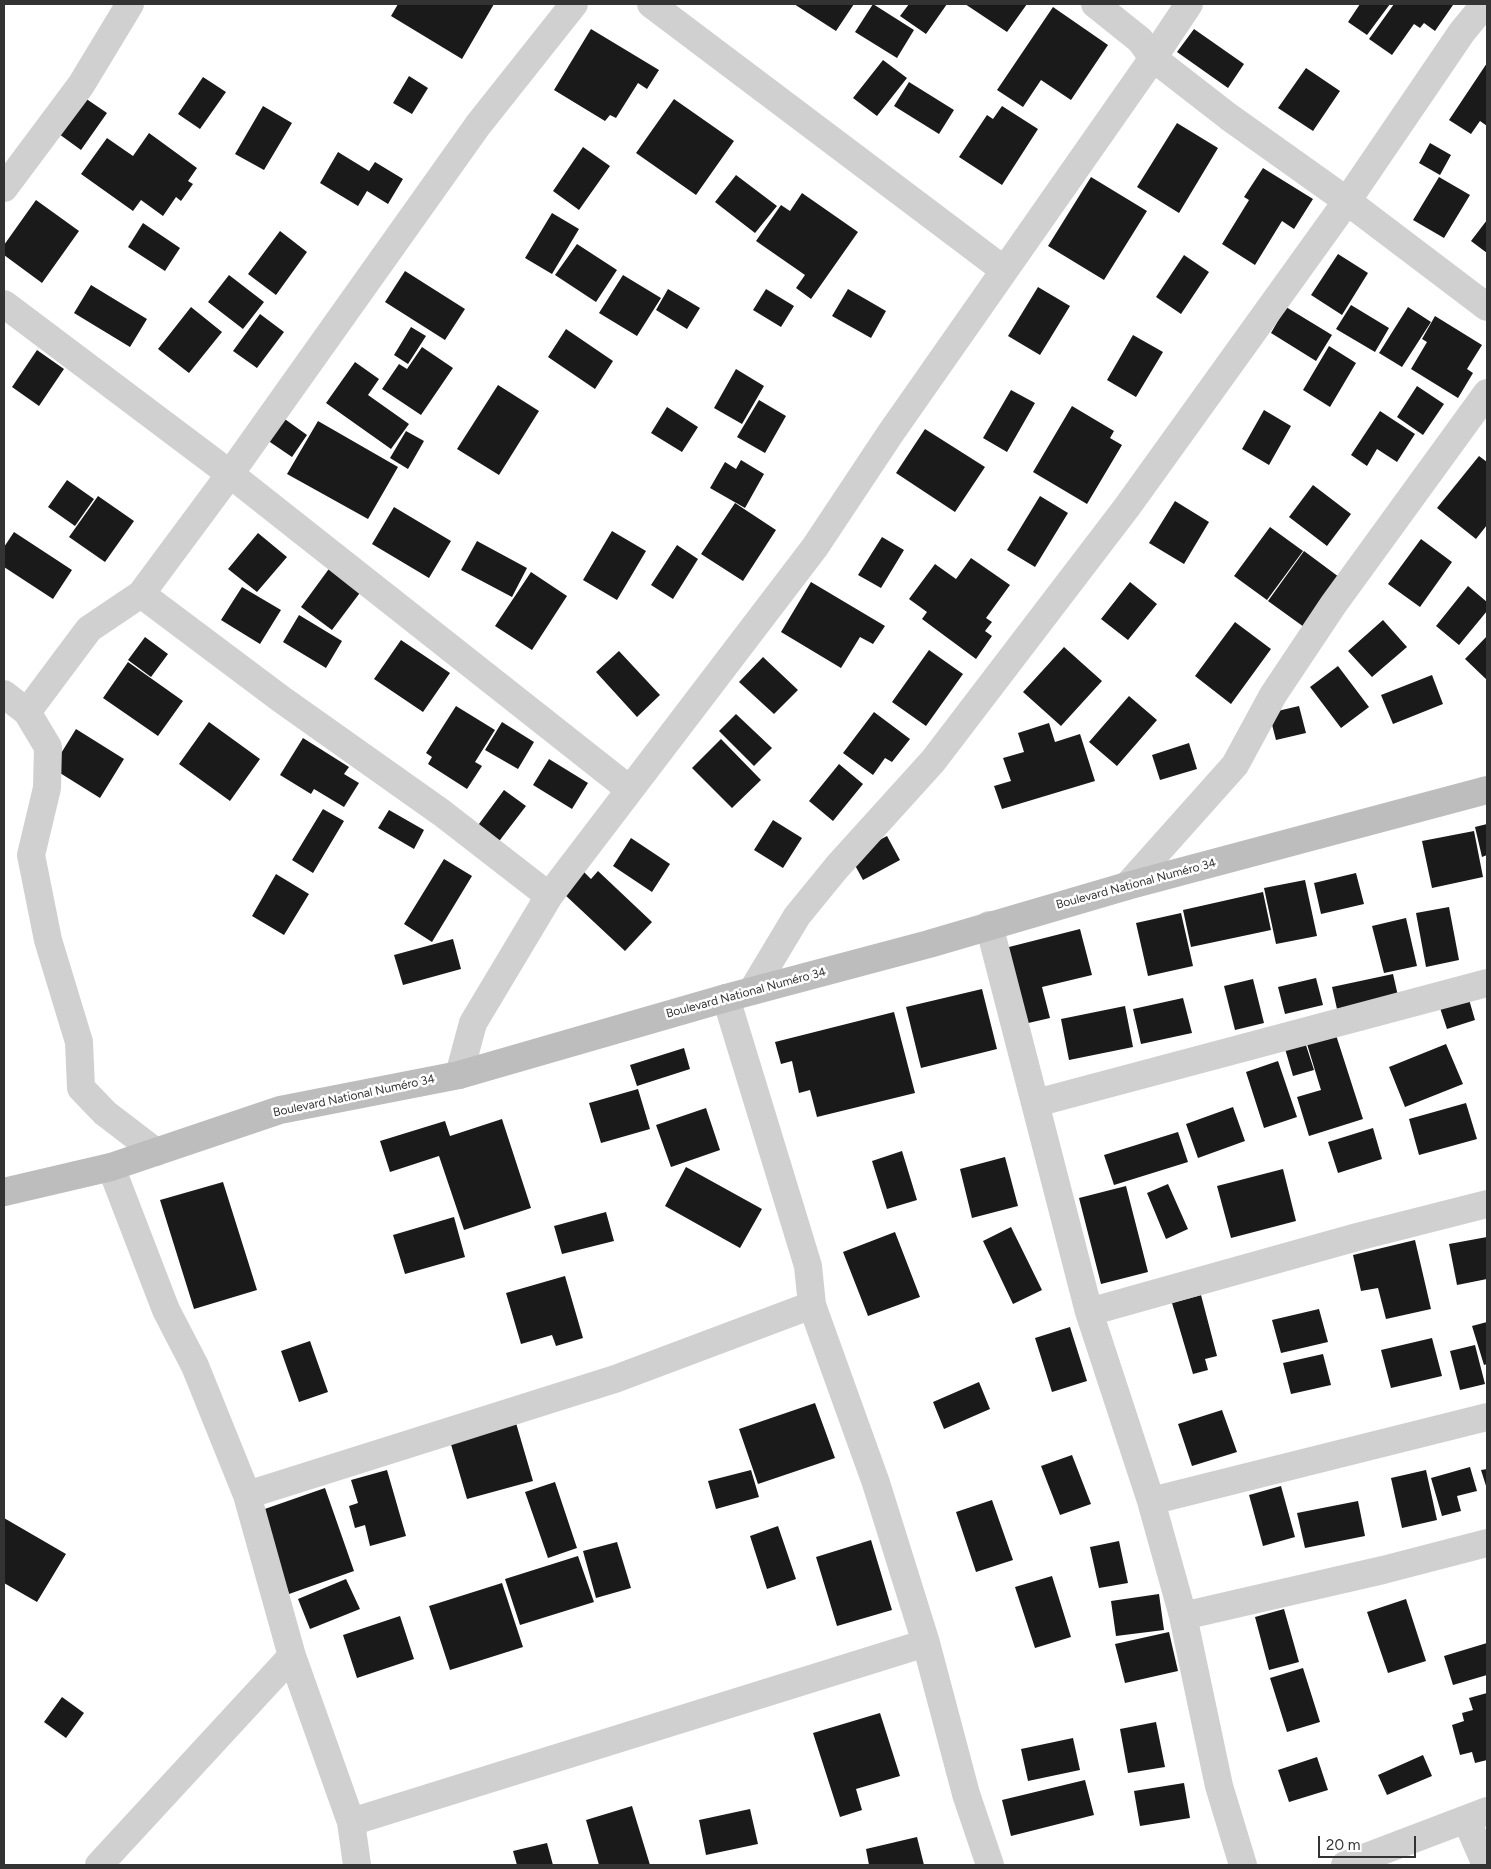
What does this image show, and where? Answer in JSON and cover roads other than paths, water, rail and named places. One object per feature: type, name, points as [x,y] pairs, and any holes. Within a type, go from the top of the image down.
[{"type":"main road","name":"Boulevard National Numéro 34","points":[[4,1192],[111,1166],[280,1110],[459,1075],[726,998],[929,944],[1127,886],[1487,790]]},
{"type":"street","points":[[4,188],[81,85],[130,4]]},
{"type":"street","points":[[27,712],[88,629],[141,594],[230,474],[478,125],[574,4]]},
{"type":"street","points":[[651,4],[1004,270]]},
{"type":"street","points":[[1096,4],[1140,40],[1153,58],[1229,117],[1347,201],[1487,307]]},
{"type":"street","points":[[459,1075],[472,1023],[549,896],[815,547],[890,434],[1189,4]]},
{"type":"street","points":[[752,991],[797,916],[837,866],[932,761],[1127,507],[1347,201],[1462,32],[1485,4]]},
{"type":"street","points":[[4,304],[230,474],[630,790]]},
{"type":"street","points":[[1127,886],[1235,764],[1273,695],[1333,605],[1487,393]]},
{"type":"street","points":[[141,594],[281,699],[442,813],[549,896]]},
{"type":"street","points":[[4,694],[27,712],[48,747],[47,788],[31,855],[48,940],[80,1042],[81,1088],[105,1113],[156,1152]]},
{"type":"street","points":[[989,925],[1089,1312],[1151,1501],[1183,1616],[1219,1786],[1243,1865]]},
{"type":"street","points":[[1036,1103],[1487,983]]},
{"type":"street","points":[[726,998],[808,1266],[812,1305],[876,1483],[926,1643],[966,1794],[990,1865]]},
{"type":"street","points":[[111,1166],[166,1310],[195,1366],[247,1495],[292,1656],[351,1822],[357,1865]]},
{"type":"street","points":[[1089,1312],[1357,1237],[1487,1204]]},
{"type":"street","points":[[247,1495],[615,1379],[812,1305]]},
{"type":"street","points":[[1151,1501],[1487,1417]]},
{"type":"street","points":[[1183,1616],[1383,1570],[1487,1542]]},
{"type":"street","points":[[351,1822],[926,1643]]},
{"type":"street","points":[[99,1865],[292,1656]]},
{"type":"street","points":[[1345,1865],[1477,1815],[1486,1865]]}]
